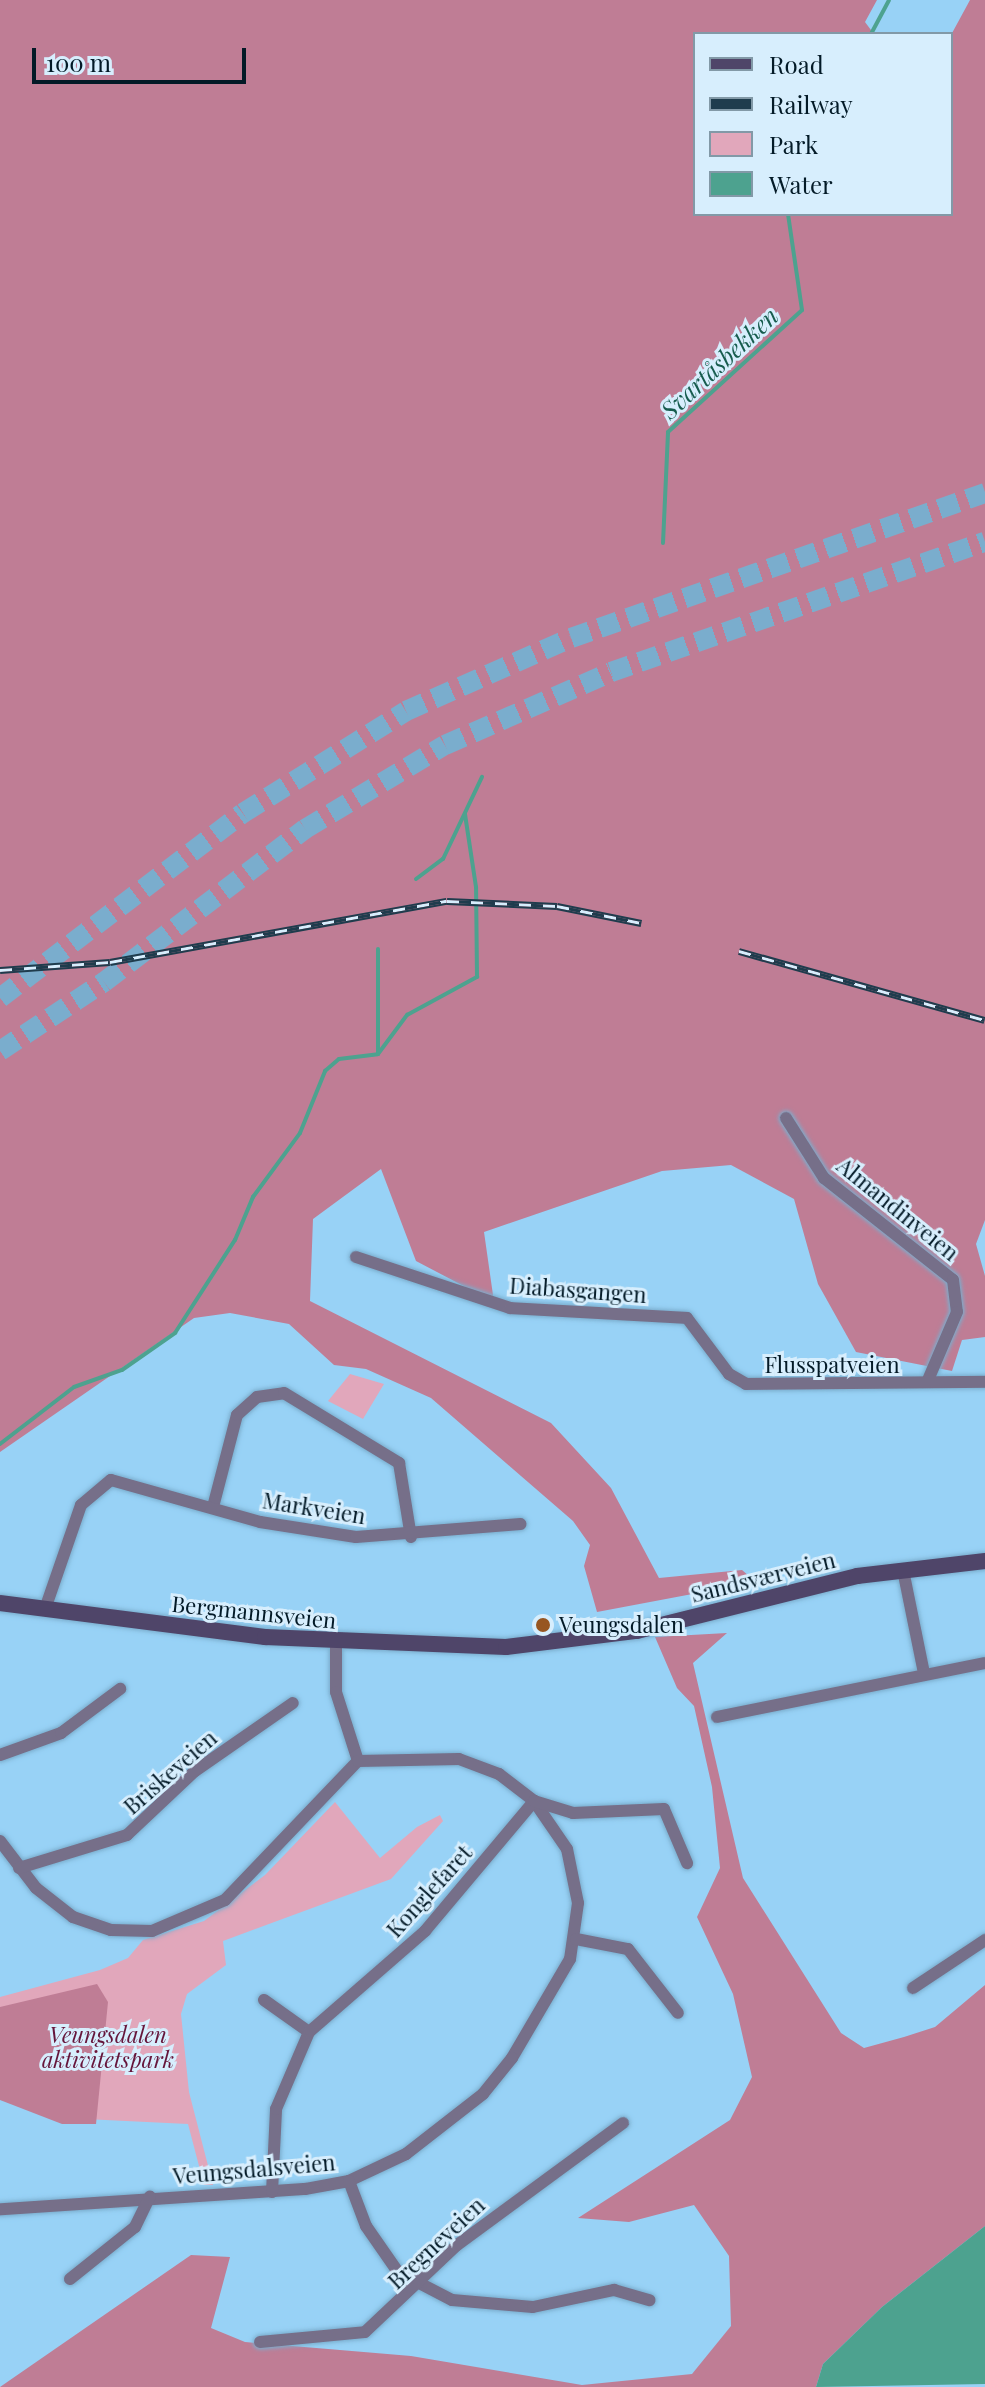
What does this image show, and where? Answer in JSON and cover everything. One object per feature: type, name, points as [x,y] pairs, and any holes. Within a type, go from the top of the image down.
[{"type":"main road","name":"Sandsværveien","points":[[506,1647],[637,1631],[903,1570],[985,1561]]},
{"type":"main road","name":"Bergmannsveien","points":[[0,1603],[336,1642],[506,1647]]},
{"type":"street","name":"Almandinveien","points":[[786,1118],[824,1178],[953,1280],[957,1312],[928,1380]]},
{"type":"street","name":"Diabasgangen","points":[[356,1257],[510,1308],[687,1318],[729,1374]]},
{"type":"street","name":"Flusspatveien","points":[[729,1374],[755,1385],[886,1388],[928,1380],[985,1382]]},
{"type":"street","points":[[213,1507],[237,1415],[250,1400],[284,1393],[399,1463],[411,1537]]},
{"type":"street","name":"Markveien","points":[[45,1609],[60,1550],[99,1485],[128,1482],[296,1529],[411,1537],[520,1524]]},
{"type":"street","points":[[903,1570],[924,1673]]},
{"type":"street","points":[[0,1841],[19,1868],[55,1904],[94,1926],[137,1933],[176,1925],[225,1900],[358,1761],[336,1692],[336,1642]]},
{"type":"street","points":[[717,1717],[985,1663]]},
{"type":"street","points":[[0,1755],[61,1733],[120,1689]]},
{"type":"street","name":"Briskeveien","points":[[19,1868],[127,1835],[218,1753],[293,1703]]},
{"type":"street","name":"Veungsdalsveien","points":[[358,1761],[459,1759],[499,1774],[534,1801],[573,1813],[664,1809],[687,1863]]},
{"type":"street","name":"Veungsdalsveien","points":[[0,2209],[150,2196],[272,2192],[349,2181],[406,2154],[483,2094],[548,2002],[576,1939],[575,1873],[534,1801]]},
{"type":"street","name":"Konglefaret","points":[[272,2192],[276,2109],[309,2032],[425,1931],[534,1801]]},
{"type":"street","points":[[576,1939],[636,1955],[678,2013]]},
{"type":"street","points":[[913,1988],[985,1940]]},
{"type":"street","points":[[264,2000],[309,2032]]},
{"type":"street","name":"Bregneveien","points":[[260,2342],[365,2332],[476,2229],[623,2123]]},
{"type":"street","points":[[349,2181],[380,2249],[416,2286],[480,2308],[554,2304],[614,2290],[650,2300]]},
{"type":"street","name":"Veungsdalsveien","points":[[70,2279],[126,2236],[150,2196]]},
{"type":"green space","points":[[350,1374],[384,1384],[363,1419],[328,1401]]},
{"type":"green space","name":"Veungsdalen aktivitetspark","points":[[335,1802],[380,1858],[417,1827],[440,1815],[443,1821],[391,1879],[223,1941],[226,1965],[187,1994],[181,2014],[189,2092],[213,2185],[204,2185],[188,2124],[64,2118],[0,2096],[0,1997],[100,1970],[128,1958],[143,1940],[204,1921],[265,1875]]},
{"type":"shaded area","points":[[0,0],[877,0],[865,22],[872,32],[693,32],[693,216],[953,216],[953,32],[970,0],[985,0],[985,1220],[976,1244],[985,1276],[985,1337],[962,1340],[952,1371],[856,1352],[818,1284],[794,1199],[731,1165],[662,1171],[484,1232],[494,1302],[416,1261],[381,1169],[313,1219],[310,1301],[551,1423],[611,1488],[659,1578],[742,1570],[756,1582],[597,1612],[584,1566],[590,1545],[573,1521],[431,1398],[366,1369],[334,1365],[289,1324],[230,1313],[194,1318],[0,1452]]},
{"type":"shaded area","points":[[727,1633],[693,1663],[743,1878],[841,2033],[864,2048],[935,2027],[985,1985],[985,2226],[882,2307],[823,2364],[816,2387],[0,2387],[191,2255],[230,2257],[211,2328],[245,2342],[411,2356],[582,2385],[692,2374],[731,2326],[729,2256],[694,2205],[629,2222],[578,2218],[730,2120],[752,2077],[733,1994],[697,1917],[720,1868],[712,1787],[694,1706],[677,1688],[655,1637]]},
{"type":"shaded area","points":[[97,1984],[108,2002],[96,2124],[62,2124],[0,2100],[0,2007]]},
{"type":"water","points":[[985,2226],[985,2384],[816,2387],[823,2364],[882,2307]]},
{"type":"waterway","name":"Svartåsbekken","points":[[872,32],[889,0]]},
{"type":"waterway","name":"Svartåsbekken","points":[[663,543],[668,432],[802,310],[788,216]]},
{"type":"waterway","points":[[416,879],[443,859],[482,777]]},
{"type":"waterway","points":[[0,1444],[74,1387],[122,1370],[175,1333],[235,1240],[253,1197],[300,1133],[325,1071],[339,1059],[378,1054],[407,1015],[477,977],[476,887],[465,814]]},
{"type":"waterway","points":[[378,949],[378,1054]]},
{"type":"tunnel","points":[[0,998],[243,813],[406,711],[571,638],[985,493]]},
{"type":"tunnel","points":[[0,1051],[104,982],[305,829],[445,745],[611,672],[985,542]]},
{"type":"railway","points":[[0,970],[110,962],[447,901],[557,906],[641,923]]},
{"type":"railway","points":[[739,951],[985,1020]]},
{"type":"place","name":"Veungsdalen","points":[[543,1625]]}]
